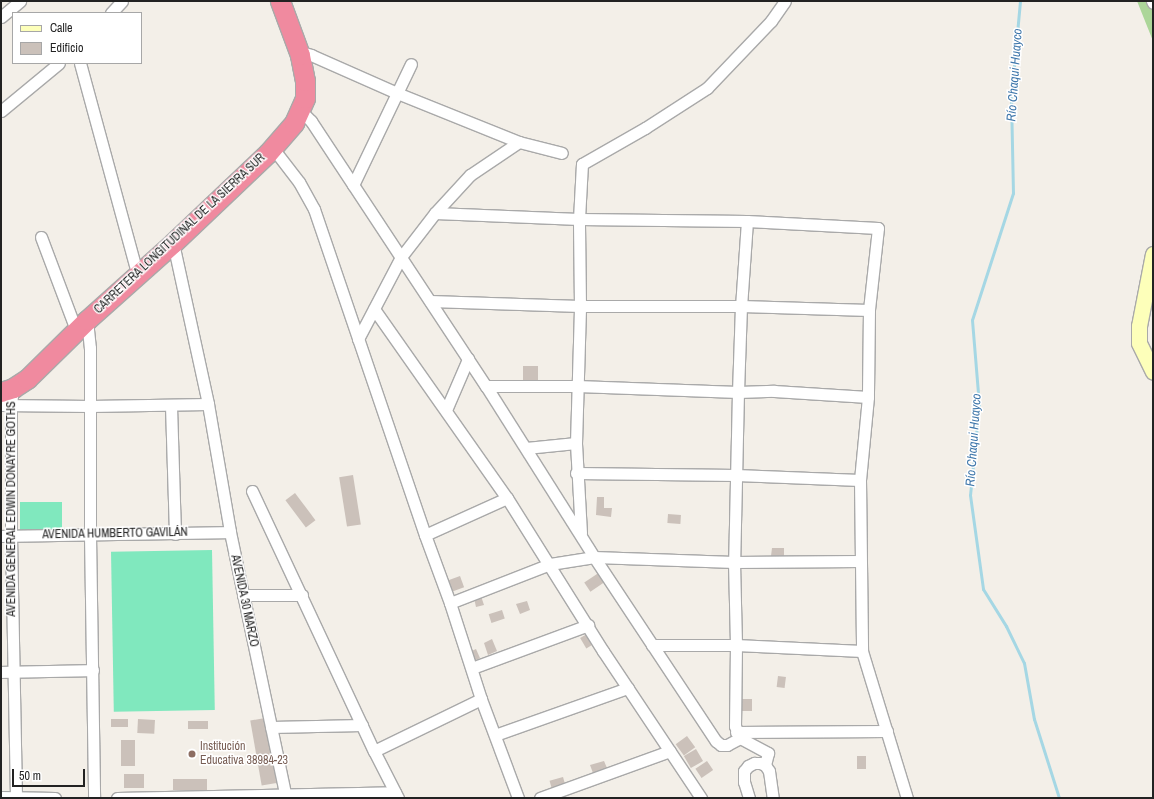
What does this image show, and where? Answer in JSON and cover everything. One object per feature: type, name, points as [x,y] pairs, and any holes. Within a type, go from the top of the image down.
[{"type":"highway","name":"CARRETERA LONGITUDINAL DE LA SIERRA SUR","points":[[6,397],[27,379],[81,325],[137,273],[173,243],[272,147],[294,123],[305,98],[305,80],[298,51],[280,1]]},
{"type":"street","points":[[1,17],[20,1]]},
{"type":"street","points":[[112,12],[122,1]]},
{"type":"street","points":[[581,535],[576,473],[576,443],[580,306],[579,219],[582,164],[645,128],[707,88],[771,21],[784,1]]},
{"type":"street","points":[[298,51],[311,55],[397,93],[518,142],[562,153]]},
{"type":"street","points":[[1,111],[58,64]]},
{"type":"street","points":[[80,64],[137,273]]},
{"type":"street","points":[[353,184],[411,64]]},
{"type":"street","points":[[300,110],[311,121],[353,184],[486,386],[652,645],[716,741],[726,745],[738,735],[887,731]]},
{"type":"street","points":[[358,339],[401,257],[435,213],[470,175],[518,142]]},
{"type":"street","points":[[272,147],[299,182],[314,209],[425,535],[450,603],[481,699],[518,798]]},
{"type":"street","points":[[435,213],[579,219],[747,222],[878,228],[869,310],[868,397],[860,480],[860,560],[863,614],[862,651],[907,798]]},
{"type":"street","points":[[747,222],[741,306],[736,475],[734,562],[736,645],[735,726],[738,735],[768,753],[763,764]]},
{"type":"street","points":[[41,237],[90,348],[90,535],[94,798]]},
{"type":"street","name":"AVENIDA 30 MARZO","points":[[173,243],[208,404],[230,532],[285,796]]},
{"type":"street","points":[[1153,254],[1139,326],[1139,343],[1153,372]]},
{"type":"street","points":[[430,301],[580,306],[741,306],[869,310]]},
{"type":"street","points":[[374,310],[507,498],[628,688],[701,798]]},
{"type":"street","points":[[446,410],[468,359]]},
{"type":"street","points":[[486,386],[577,386],[738,392],[774,391],[868,397]]},
{"type":"street","points":[[6,397],[90,406],[171,406],[208,404]]},
{"type":"street","name":"AVENIDA GENERAL EDWIN DONAYRE GOTHS","points":[[6,397],[6,536],[14,672],[16,798]]},
{"type":"street","points":[[171,406],[175,534]]},
{"type":"street","points":[[526,448],[576,443]]},
{"type":"street","points":[[576,473],[736,475],[860,480]]},
{"type":"street","points":[[118,798],[396,795],[252,491]]},
{"type":"street","points":[[425,535],[507,498]]},
{"type":"street","name":"AVENIDA HUMBERTO GAVILÁN","points":[[6,536],[230,532]]},
{"type":"street","points":[[450,603],[550,564],[594,556],[734,562],[860,560]]},
{"type":"street","points":[[243,595],[302,595]]},
{"type":"street","points":[[472,668],[588,625]]},
{"type":"street","points":[[652,645],[736,645],[862,651]]},
{"type":"street","points":[[1,672],[93,670]]},
{"type":"street","points":[[495,735],[628,688]]},
{"type":"street","points":[[374,751],[481,699]]},
{"type":"street","points":[[271,727],[362,725]]},
{"type":"street","points":[[540,798],[670,750]]},
{"type":"street","points":[[749,798],[744,782],[744,771],[754,762],[763,764],[769,771],[773,798]]},
{"type":"street","points":[[1,797],[55,798]]},
{"type":"green space","points":[[1137,1],[1153,1],[1153,41]]},
{"type":"green space","points":[[20,502],[62,502],[62,531],[20,531]]},
{"type":"green space","points":[[212,550],[215,710],[114,712],[111,552]]},
{"type":"building","points":[[523,366],[538,366],[538,381],[523,381]]},
{"type":"building","points":[[353,475],[361,524],[347,527],[339,477]]},
{"type":"building","points":[[295,493],[315,520],[306,527],[285,500]]},
{"type":"building","points":[[597,497],[604,497],[604,508],[612,508],[611,517],[596,515]]},
{"type":"building","points":[[668,514],[681,515],[680,524],[667,523]]},
{"type":"building","points":[[772,548],[784,548],[784,557],[771,556]]},
{"type":"building","points":[[600,572],[606,581],[590,592],[584,583]]},
{"type":"building","points":[[460,576],[464,587],[449,593],[445,581]]},
{"type":"building","points":[[481,596],[484,605],[476,607],[474,598]]},
{"type":"building","points":[[527,601],[530,610],[520,614],[516,604]]},
{"type":"building","points":[[502,610],[505,619],[491,623],[489,614]]},
{"type":"building","points":[[587,634],[593,644],[586,648],[580,638]]},
{"type":"building","points":[[492,639],[497,651],[488,655],[484,643]]},
{"type":"building","points":[[476,649],[480,658],[475,661],[471,651]]},
{"type":"building","points":[[778,676],[786,677],[785,688],[777,687]]},
{"type":"building","points":[[742,699],[752,699],[752,711],[742,711]]},
{"type":"building","points":[[265,718],[276,783],[262,786],[250,721]]},
{"type":"building","points":[[111,719],[128,719],[128,727],[111,727]]},
{"type":"building","points":[[138,719],[155,720],[154,734],[137,733]]},
{"type":"building","points":[[188,721],[208,721],[208,729],[188,729]]},
{"type":"building","points":[[687,736],[695,747],[684,756],[676,744]]},
{"type":"building","points":[[121,740],[135,740],[135,766],[121,766]]},
{"type":"building","points":[[696,749],[703,761],[691,768],[684,756]]},
{"type":"building","points":[[857,756],[866,756],[866,769],[857,769]]},
{"type":"building","points":[[604,761],[607,768],[593,773],[590,765]]},
{"type":"building","points":[[707,761],[713,770],[702,778],[695,769]]},
{"type":"building","points":[[124,774],[144,774],[144,788],[124,788]]},
{"type":"building","points":[[563,777],[565,784],[551,788],[550,781]]},
{"type":"building","points":[[173,779],[207,779],[207,790],[173,790]]},
{"type":"waterway","name":"Río Chaqui Huayco","points":[[1020,1],[1011,98],[1013,193],[972,320],[979,405],[970,495],[983,589],[1006,626],[1024,663],[1034,719],[1059,798]]},
{"type":"place","name":"Institución Educativa 38984-23","points":[[192,754]]}]
